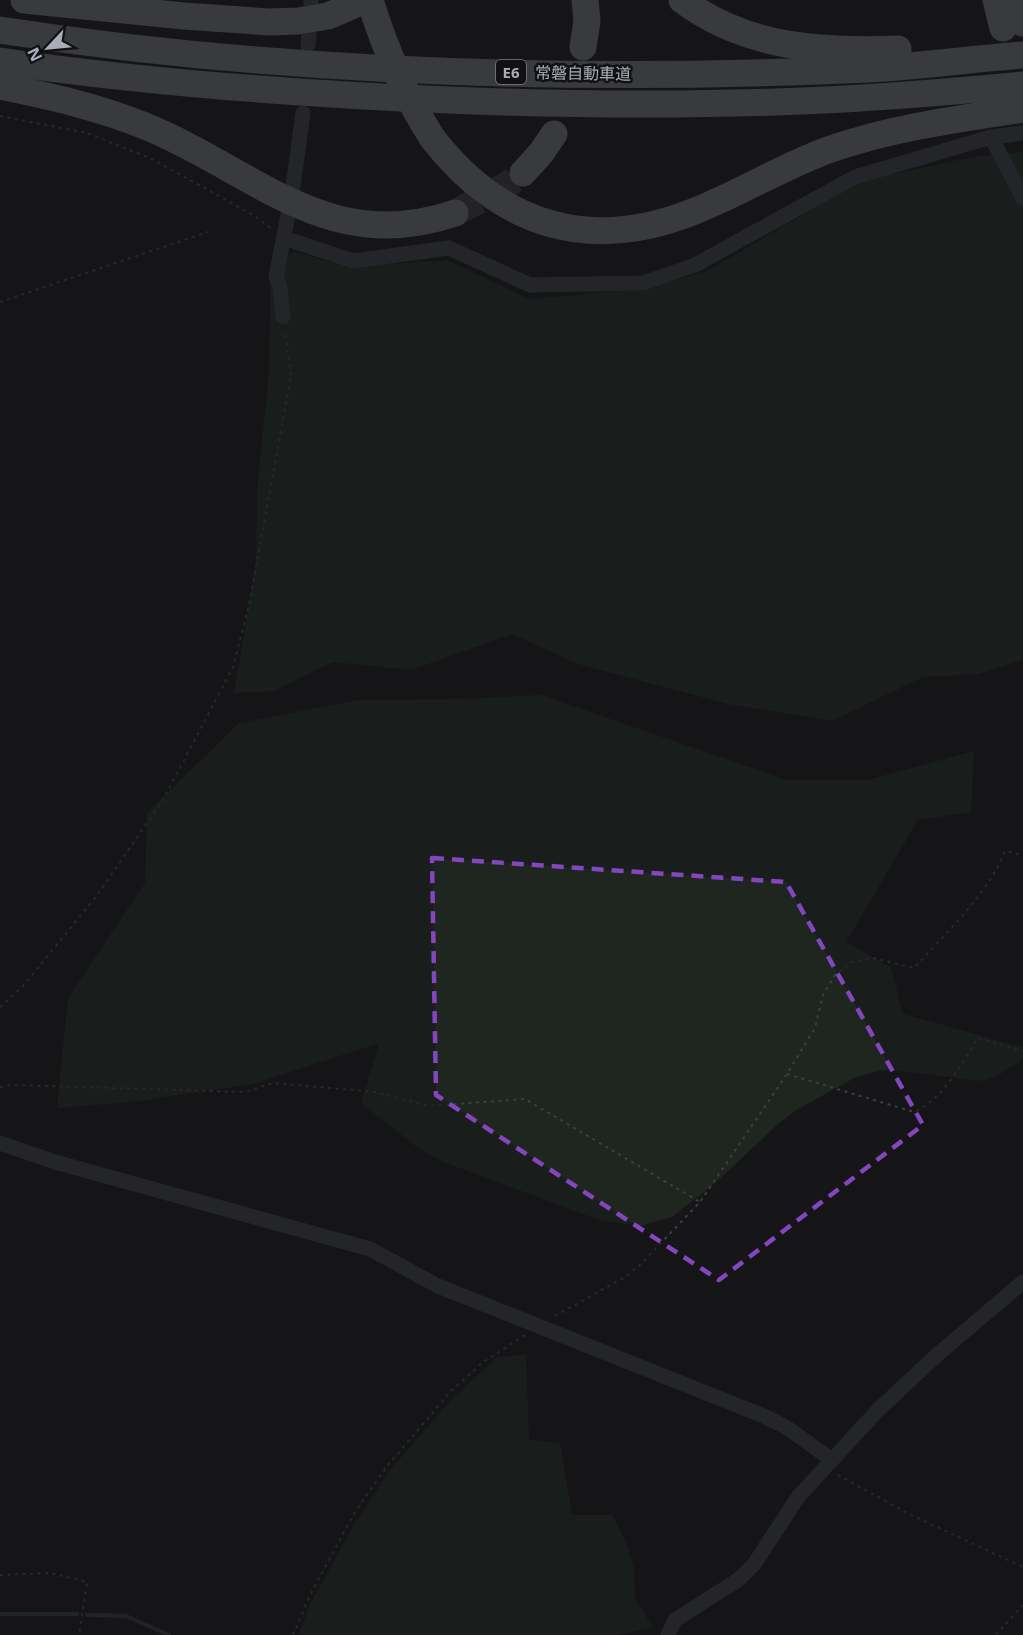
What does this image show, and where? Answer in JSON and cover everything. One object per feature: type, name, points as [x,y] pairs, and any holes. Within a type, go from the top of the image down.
[{"type":"highway","points":[[24,0],[269,22],[298,21],[328,16],[367,0],[386,49],[418,116],[451,161],[471,181],[511,209],[559,226],[588,230],[616,230],[669,220],[694,212],[816,155],[866,138],[914,127],[1023,110]]},
{"type":"highway","points":[[114,9],[178,0]]},
{"type":"highway","points":[[583,47],[587,21],[585,0]]},
{"type":"highway","points":[[682,0],[709,18],[734,30],[766,40],[818,49],[880,50],[1016,31]]},
{"type":"highway","points":[[996,0],[1016,31]]},
{"type":"highway","points":[[1016,0],[1016,31]]},
{"type":"highway","name":"常磐自動車道","points":[[0,30],[191,54],[480,72],[605,74],[794,72],[873,69],[1023,55]]},
{"type":"highway","name":"常磐自動車道","points":[[0,61],[191,83],[316,93],[605,105],[801,101],[1023,86]]},
{"type":"highway","points":[[0,86],[76,103],[146,126],[215,160],[302,208],[344,220],[391,226],[434,221],[455,213]]},
{"type":"highway","points":[[523,173],[554,134]]},
{"type":"street","points":[[292,194],[303,113]]},
{"type":"street","points":[[284,238],[353,261],[448,248],[530,285],[643,283],[695,265],[855,177],[992,137],[1023,133]]},
{"type":"street","points":[[992,137],[1023,198]]},
{"type":"street","points":[[283,317],[280,288],[276,277],[288,215]]},
{"type":"street","points":[[0,1143],[55,1162],[370,1249],[438,1286],[764,1416],[786,1427],[828,1464]]},
{"type":"street","points":[[668,1635],[675,1620],[738,1580],[754,1563],[798,1497],[878,1410],[937,1355],[1023,1282]]},
{"type":"path","points":[[0,116],[87,133],[152,159],[255,216],[284,238]]},
{"type":"path","points":[[0,302],[208,232]]},
{"type":"path","points":[[0,1007],[23,986],[95,898],[163,800],[233,667],[249,605],[291,376],[283,317]]},
{"type":"path","points":[[293,1635],[310,1595],[355,1512],[388,1465],[451,1391],[482,1363],[540,1325],[625,1277],[700,1202],[787,1074],[815,1028],[823,995],[835,975],[844,966],[859,959],[873,958],[914,968],[971,904],[998,868],[1005,851],[1023,855]]},
{"type":"path","points":[[787,1074],[914,1112],[924,1108],[944,1088],[978,1038],[1023,1051]]},
{"type":"path","points":[[0,1088],[10,1085],[245,1092],[273,1083],[375,1092],[428,1106],[525,1099],[700,1202]]},
{"type":"path","points":[[828,1464],[907,1513],[1023,1567]]},
{"type":"path","points":[[0,1575],[50,1572],[87,1582],[79,1635]]},
{"type":"path","points":[[996,1635],[1023,1605]]},
{"type":"highlighted area","points":[[432,858],[786,882],[923,1125],[719,1280],[436,1095]]},
{"type":"shaded area","points":[[1023,152],[1023,660],[979,674],[923,677],[832,721],[728,704],[578,664],[512,634],[411,670],[333,662],[274,691],[234,693],[256,561],[257,491],[269,373],[271,261],[295,252],[348,267],[447,260],[529,299],[643,289],[707,271],[861,181],[972,157]]},
{"type":"shaded area","points":[[541,695],[787,780],[867,780],[974,751],[971,812],[918,820],[846,942],[891,967],[903,1014],[1023,1047],[1023,1059],[996,1077],[983,1081],[892,1070],[856,1077],[798,1109],[777,1125],[714,1184],[672,1217],[640,1226],[602,1221],[441,1161],[418,1148],[361,1103],[379,1043],[253,1084],[132,1102],[57,1108],[68,998],[145,883],[147,813],[239,723],[359,700]]},
{"type":"shaded area","points":[[526,1354],[529,1440],[560,1443],[572,1515],[612,1515],[626,1541],[634,1568],[635,1599],[653,1627],[619,1635],[299,1635],[309,1606],[355,1523],[391,1469],[453,1398],[496,1358]]},
{"type":"waterway","points":[[0,1614],[77,1614]]},
{"type":"waterway","points":[[87,1615],[126,1616],[169,1635]]},
{"type":"tunnel","points":[[455,213],[504,187],[523,173]]}]
